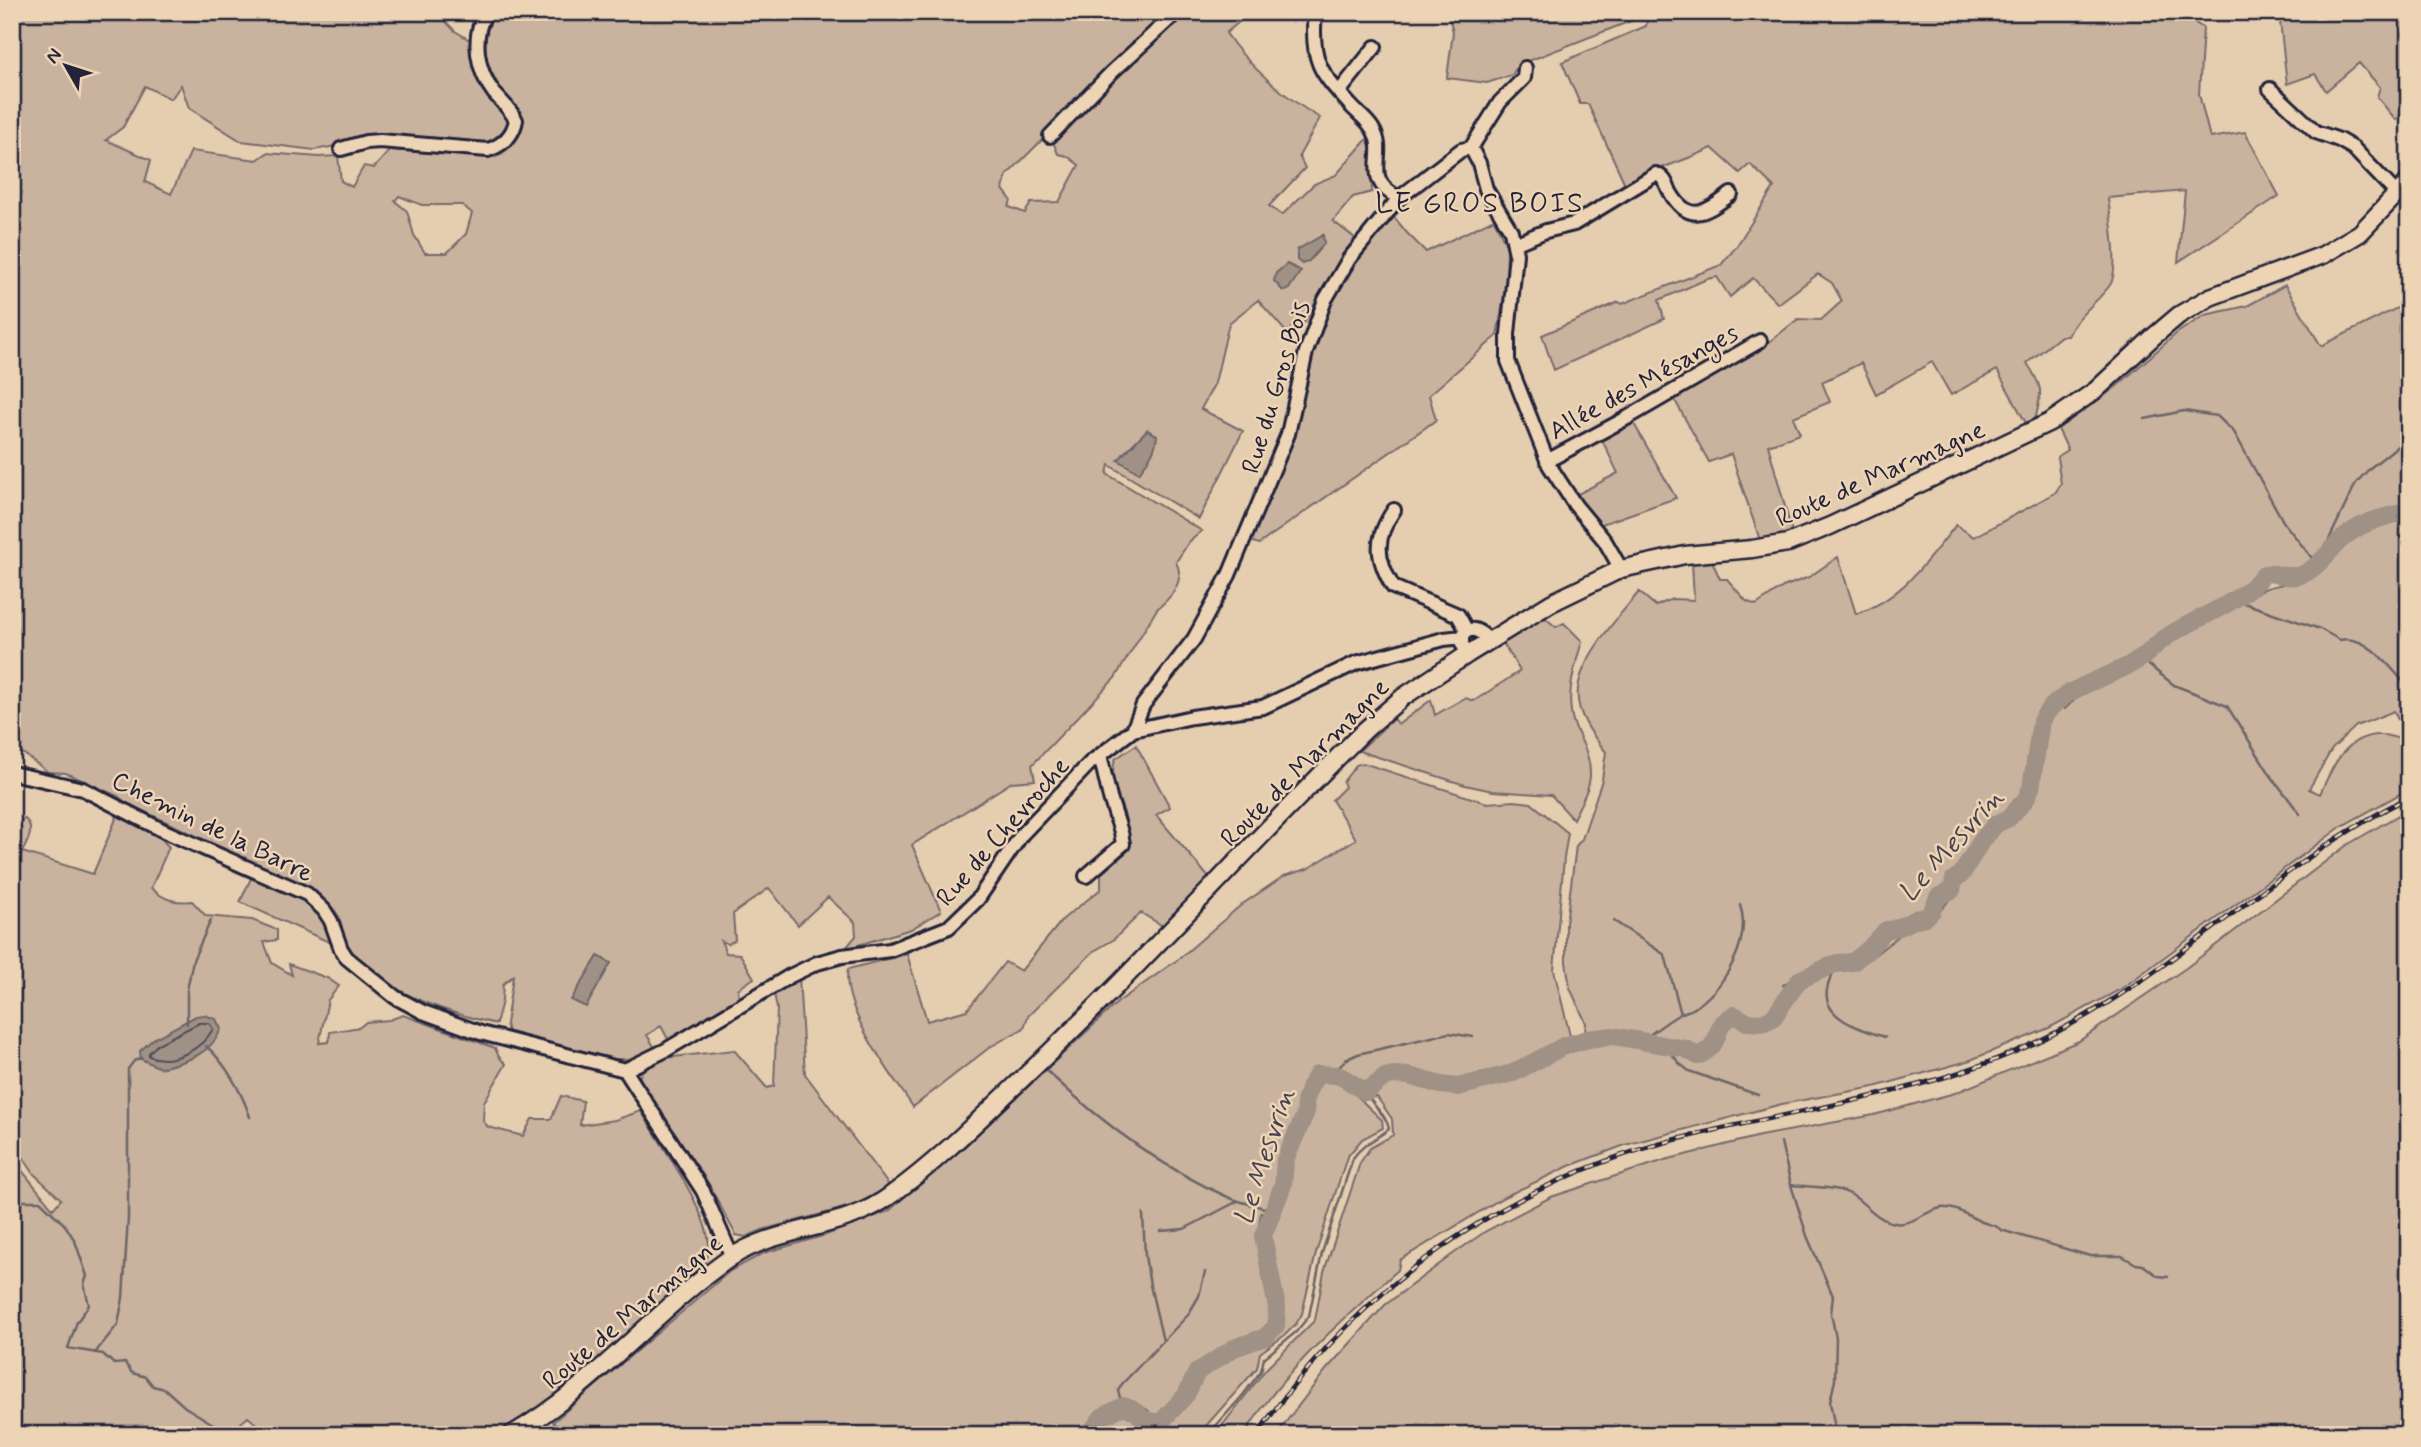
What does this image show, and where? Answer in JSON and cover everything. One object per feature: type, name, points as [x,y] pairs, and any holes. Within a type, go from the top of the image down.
[{"type":"main road","name":"Route de Marmagne","points":[[511,1435],[555,1408],[732,1257],[772,1237],[847,1217],[890,1196],[981,1118],[1079,1026],[1383,713],[1468,654],[1551,603],[1621,569],[1685,555],[1788,543],[1830,526],[2050,422],[2096,390],[2179,316],[2210,297],[2323,255],[2360,233],[2409,181]]},
{"type":"street","points":[[341,149],[380,141],[488,150],[503,143],[512,133],[516,120],[490,87],[479,57],[477,37],[485,12]]},
{"type":"street","points":[[1050,136],[1111,73],[1177,12]]},
{"type":"street","points":[[1315,12],[1317,63],[1324,76],[1373,128],[1377,142],[1378,180],[1385,191],[1399,198]]},
{"type":"street","points":[[1339,92],[1375,47]]},
{"type":"street","points":[[1525,68],[1524,78],[1500,102],[1471,148],[1479,163],[1486,189],[1511,231],[1517,254],[1508,334],[1508,361],[1547,461],[1575,505],[1605,541],[1621,569]]},
{"type":"street","points":[[2270,89],[2316,132],[2353,148],[2397,194]]},
{"type":"street","name":"Rue du Gros Bois","points":[[1133,730],[1143,705],[1194,639],[1229,575],[1288,434],[1306,352],[1325,300],[1349,259],[1399,198],[1461,150],[1471,148]]},
{"type":"street","points":[[1514,243],[1574,224],[1656,174],[1661,176],[1678,205],[1693,213],[1705,212],[1731,194]]},
{"type":"street","points":[[1379,222],[1380,184]]},
{"type":"street","name":"Allée des Mésanges","points":[[1547,461],[1760,341]]},
{"type":"street","points":[[1394,510],[1384,525],[1379,542],[1379,556],[1392,587],[1458,615],[1464,634],[1462,645],[1468,654]]},
{"type":"street","points":[[1464,634],[1480,631],[1490,641]]},
{"type":"street","name":"Rue de Chevroche","points":[[625,1070],[666,1050],[817,962],[890,950],[949,927],[978,899],[1021,834],[1100,755],[1133,730],[1192,717],[1263,707],[1356,663],[1464,634]]},
{"type":"street","points":[[1086,876],[1122,844],[1100,755]]},
{"type":"street","name":"Chemin de la Barre","points":[[12,773],[91,792],[164,831],[307,894],[331,921],[347,958],[389,993],[409,1005],[503,1039],[625,1070]]},
{"type":"street","points":[[625,1070],[703,1191],[732,1257]]},
{"type":"shaded area","points":[[12,12],[436,12],[455,31],[473,42],[513,121],[510,131],[495,144],[347,144],[314,150],[241,141],[189,108],[181,85],[171,99],[145,86],[123,127],[106,140],[151,160],[145,182],[171,194],[191,151],[257,160],[267,153],[338,156],[341,181],[352,187],[364,166],[374,168],[390,150],[496,157],[516,140],[523,121],[518,108],[497,83],[488,63],[487,34],[495,12],[1170,12],[1007,175],[1003,189],[1011,200],[1009,207],[1025,213],[1031,203],[1059,202],[1079,165],[1067,156],[1058,154],[1053,142],[1134,57],[1186,12],[1235,12],[1240,21],[1226,33],[1235,45],[1268,80],[1320,118],[1299,156],[1305,168],[1269,206],[1282,215],[1314,184],[1336,175],[1368,138],[1372,192],[1353,197],[1333,221],[1356,239],[1344,254],[1304,323],[1299,319],[1287,333],[1258,300],[1229,323],[1215,383],[1201,409],[1243,431],[1199,519],[1109,465],[1107,474],[1202,531],[1189,542],[1176,562],[1179,576],[1176,588],[1157,609],[1115,678],[1032,765],[1035,780],[1012,782],[912,845],[941,911],[911,929],[845,949],[856,936],[855,922],[828,897],[798,925],[769,888],[733,914],[735,940],[728,944],[721,941],[726,953],[740,954],[754,978],[738,989],[739,1000],[669,1041],[661,1026],[647,1035],[655,1048],[635,1059],[615,1059],[508,1033],[506,1024],[513,976],[503,984],[496,1024],[414,998],[376,975],[360,961],[347,945],[335,910],[306,887],[126,803],[118,796],[66,773],[48,772],[12,745]],"holes":[[[399,196],[422,205],[462,205],[472,213],[466,234],[447,253],[425,253],[414,235],[407,211],[395,201]],[[1147,430],[1139,472],[1123,454]]]},
{"type":"shaded area","points":[[1448,12],[1641,12],[1641,17],[1518,65],[1512,75],[1487,83],[1447,78],[1453,32]]},
{"type":"shaded area","points":[[1649,12],[2171,12],[2184,16],[2203,28],[2199,94],[2210,138],[2245,132],[2279,196],[2178,262],[2185,191],[2108,198],[2114,243],[2113,278],[2068,336],[2061,336],[2027,363],[2039,385],[2040,396],[2035,420],[2027,425],[1997,370],[1951,395],[1932,362],[1876,394],[1861,363],[1822,382],[1830,402],[1793,417],[1800,434],[1768,445],[1792,532],[1760,540],[1731,454],[1709,462],[1673,397],[1764,346],[1798,319],[1821,320],[1842,301],[1832,283],[1818,274],[1778,304],[1753,278],[1730,297],[1717,277],[1707,279],[1659,300],[1664,319],[1554,370],[1542,335],[1619,302],[1622,304],[1721,265],[1736,247],[1774,187],[1750,164],[1740,173],[1712,148],[1625,184],[1588,104],[1580,104],[1562,62],[1646,26]]},
{"type":"shaded area","points":[[2279,12],[2409,12],[2409,101],[2406,104],[2409,107],[2409,123],[2401,115],[2396,120],[2377,97],[2380,87],[2359,63],[2326,91],[2315,74],[2287,84]]},
{"type":"shaded area","points":[[1394,217],[1426,252],[1494,219],[1507,247],[1506,286],[1497,336],[1429,395],[1436,420],[1259,544],[1250,541],[1288,450],[1325,316],[1350,271]]},
{"type":"shaded area","points":[[2285,285],[2321,346],[2409,302],[2409,507],[2368,517],[2338,535],[2303,569],[2264,567],[2247,587],[2173,624],[2137,656],[2099,671],[2056,694],[2065,709],[2082,692],[2125,675],[2157,652],[2169,639],[2260,591],[2301,579],[2358,535],[2377,525],[2409,515],[2409,720],[2398,720],[2394,711],[2356,726],[2332,749],[2309,789],[2320,794],[2335,763],[2349,746],[2369,736],[2381,735],[2409,742],[2409,789],[2342,826],[2121,989],[2049,1028],[1968,1061],[1874,1087],[1782,1104],[1625,1145],[1569,1166],[1504,1197],[1400,1260],[1398,1270],[1335,1327],[1295,1368],[1244,1435],[1215,1435],[1266,1369],[1315,1320],[1324,1272],[1360,1163],[1370,1148],[1393,1135],[1392,1119],[1377,1097],[1359,1098],[1382,1120],[1383,1128],[1362,1139],[1347,1157],[1316,1253],[1302,1314],[1285,1335],[1260,1353],[1257,1368],[1198,1435],[562,1435],[553,1422],[730,1271],[764,1253],[826,1235],[889,1211],[1012,1102],[1118,1002],[1180,958],[1241,905],[1284,876],[1307,869],[1356,839],[1332,800],[1345,787],[1343,782],[1356,765],[1363,763],[1487,803],[1531,803],[1568,833],[1554,970],[1570,1036],[1583,1047],[1586,1023],[1570,988],[1566,962],[1566,923],[1576,846],[1582,839],[1602,780],[1606,752],[1582,715],[1578,689],[1593,651],[1639,592],[1656,606],[1672,599],[1694,600],[1692,562],[1712,561],[1720,579],[1727,579],[1746,601],[1756,605],[1783,587],[1809,577],[1838,557],[1856,614],[1872,608],[1912,578],[1956,525],[1974,537],[2055,493],[2061,484],[2057,457],[2068,450],[2058,429],[2116,387],[2177,333],[2205,315],[2247,306]],"holes":[[[1946,888],[1954,894],[1933,920],[1910,927],[1867,961],[1849,970],[1820,974],[1805,982],[1793,995],[1783,985],[1801,973],[1865,947],[1878,929],[1915,911],[1927,910],[1934,892]],[[1261,1213],[1275,1217],[1271,1233],[1259,1224]],[[1133,1401],[1149,1412],[1125,1410],[1117,1404]]]},
{"type":"shaded area","points":[[1633,422],[1676,498],[1599,525],[1574,496],[1618,473],[1602,440]]},
{"type":"shaded area","points":[[1544,617],[1556,627],[1564,623],[1582,641],[1571,684],[1570,705],[1575,727],[1589,760],[1590,778],[1573,819],[1551,795],[1493,791],[1465,785],[1359,751],[1393,719],[1399,724],[1431,700],[1435,715],[1465,698],[1474,701],[1520,671],[1503,643]]},
{"type":"shaded area","points":[[1136,745],[1170,807],[1156,815],[1210,879],[1163,926],[1141,913],[1113,940],[1094,951],[1028,1016],[1024,1028],[990,1047],[913,1107],[881,1060],[860,1021],[852,1003],[848,969],[907,954],[927,1021],[967,1010],[1005,962],[1021,971],[1063,919],[1101,889],[1101,874],[1129,850],[1127,824],[1114,784],[1113,768],[1115,759]]},
{"type":"shaded area","points":[[2409,809],[2409,1435],[1276,1435],[1326,1370],[1385,1305],[1486,1231],[1551,1197],[1665,1160],[1760,1136],[1874,1115],[1955,1093],[2079,1041],[2186,968],[2347,845]]},
{"type":"shaded area","points":[[118,814],[159,836],[169,847],[151,888],[156,892],[170,900],[192,901],[206,916],[252,920],[277,930],[277,940],[264,942],[272,963],[292,975],[289,964],[327,978],[339,986],[328,1000],[319,1043],[329,1042],[330,1032],[403,1015],[495,1048],[506,1064],[484,1102],[483,1121],[488,1127],[523,1136],[532,1119],[551,1119],[561,1096],[583,1101],[580,1125],[615,1120],[641,1111],[683,1178],[701,1216],[709,1248],[704,1264],[562,1394],[518,1424],[495,1435],[280,1435],[267,1433],[248,1417],[227,1435],[12,1435],[12,1158],[53,1209],[61,1199],[34,1174],[12,1140],[12,841],[24,818],[30,830],[22,852],[93,874]]},
{"type":"shaded area","points":[[252,876],[291,892],[315,907],[329,929],[331,943],[240,902]]},
{"type":"shaded area","points":[[799,977],[805,1074],[890,1187],[855,1205],[762,1230],[746,1237],[736,1235],[707,1181],[638,1081],[642,1071],[656,1059],[734,1050],[767,1088],[774,1086],[777,1009],[774,993]]},
{"type":"water","points":[[1323,235],[1324,244],[1309,261],[1302,264],[1297,260],[1297,250]]},
{"type":"water","points":[[1287,264],[1301,271],[1288,290],[1283,291],[1274,281],[1276,273]]},
{"type":"water","points":[[1147,430],[1157,435],[1156,441],[1151,455],[1139,473],[1118,460]]},
{"type":"water","points":[[598,956],[611,963],[586,1007],[571,1000]]},
{"type":"water","points":[[204,1015],[216,1019],[221,1029],[217,1038],[204,1051],[188,1060],[160,1068],[141,1059],[140,1051],[153,1039],[196,1016]]},
{"type":"waterway","points":[[2145,419],[2184,411],[2217,416],[2234,432],[2284,523],[2316,563]]},
{"type":"waterway","points":[[2326,556],[2326,546],[2356,483],[2370,468],[2409,437]]},
{"type":"waterway","name":"Le Mesvrin","points":[[1089,1435],[1102,1417],[1123,1406],[1148,1421],[1161,1422],[1186,1395],[1197,1372],[1234,1348],[1265,1337],[1276,1326],[1277,1308],[1263,1236],[1283,1185],[1285,1160],[1306,1112],[1305,1102],[1310,1086],[1318,1074],[1339,1076],[1366,1092],[1385,1077],[1393,1075],[1458,1087],[1513,1073],[1564,1046],[1588,1039],[1613,1036],[1686,1049],[1698,1056],[1707,1051],[1716,1040],[1722,1024],[1734,1015],[1747,1022],[1762,1023],[1773,1018],[1799,980],[1837,963],[1853,962],[1886,930],[1926,917],[1938,897],[1952,890],[1954,879],[1961,875],[1982,840],[1996,824],[2009,818],[2026,799],[2031,788],[2041,721],[2060,699],[2140,659],[2177,630],[2244,593],[2264,574],[2291,577],[2301,575],[2313,568],[2358,527],[2409,511]]},
{"type":"waterway","points":[[2232,599],[2320,629],[2340,640],[2360,642],[2379,655],[2409,688]]},
{"type":"waterway","points":[[2141,659],[2174,685],[2227,706],[2272,777],[2300,814]]},
{"type":"waterway","points":[[1641,1041],[1672,1019],[1693,1009],[1725,977],[1739,948],[1742,934],[1740,905]]},
{"type":"waterway","points":[[187,1024],[187,990],[193,960],[211,920]]},
{"type":"waterway","points":[[1614,921],[1665,955],[1681,1014]]},
{"type":"waterway","points":[[1837,963],[1827,990],[1831,1009],[1847,1022],[1885,1037]]},
{"type":"waterway","points":[[1334,1074],[1345,1060],[1358,1054],[1449,1033],[1473,1037]]},
{"type":"waterway","points":[[206,1046],[232,1079],[250,1117]]},
{"type":"waterway","points":[[1665,1046],[1689,1071],[1758,1095]]},
{"type":"waterway","points":[[95,1353],[118,1324],[123,1298],[128,1218],[128,1069],[134,1061],[141,1058]]},
{"type":"waterway","points":[[1048,1072],[1089,1109],[1157,1159],[1230,1198],[1272,1210]]},
{"type":"waterway","points":[[1208,1435],[1261,1371],[1264,1358],[1296,1332],[1309,1316],[1322,1253],[1353,1158],[1389,1129],[1366,1092]]},
{"type":"waterway","points":[[1781,1142],[1807,1236],[1833,1296],[1831,1313],[1836,1338],[1835,1380],[1830,1402],[1834,1423],[1831,1435]]},
{"type":"waterway","points":[[1791,1185],[1844,1191],[1856,1197],[1882,1219],[1895,1223],[1907,1222],[1941,1208],[1952,1209],[2001,1230],[2090,1256],[2122,1256],[2143,1265],[2158,1276],[2168,1277]]},
{"type":"waterway","points":[[12,1201],[40,1201],[65,1225],[75,1241],[87,1276],[84,1284],[89,1305],[77,1322],[68,1348],[103,1354],[114,1364],[125,1363],[132,1373],[146,1377],[153,1386],[165,1389],[185,1407],[223,1430],[242,1435]]},
{"type":"waterway","points":[[1161,1231],[1184,1229],[1238,1201]]},
{"type":"waterway","points":[[1143,1214],[1145,1256],[1163,1341]]},
{"type":"waterway","points":[[1123,1406],[1118,1391],[1122,1384],[1188,1315],[1199,1296],[1205,1272]]},
{"type":"railway","points":[[1257,1435],[1290,1390],[1366,1308],[1408,1272],[1500,1211],[1549,1185],[1634,1151],[1931,1081],[2007,1055],[2043,1039],[2091,1013],[2137,983],[2315,854],[2409,797]]},
{"type":"district","name":"LE GROS BOIS","points":[[1480,202]]}]
